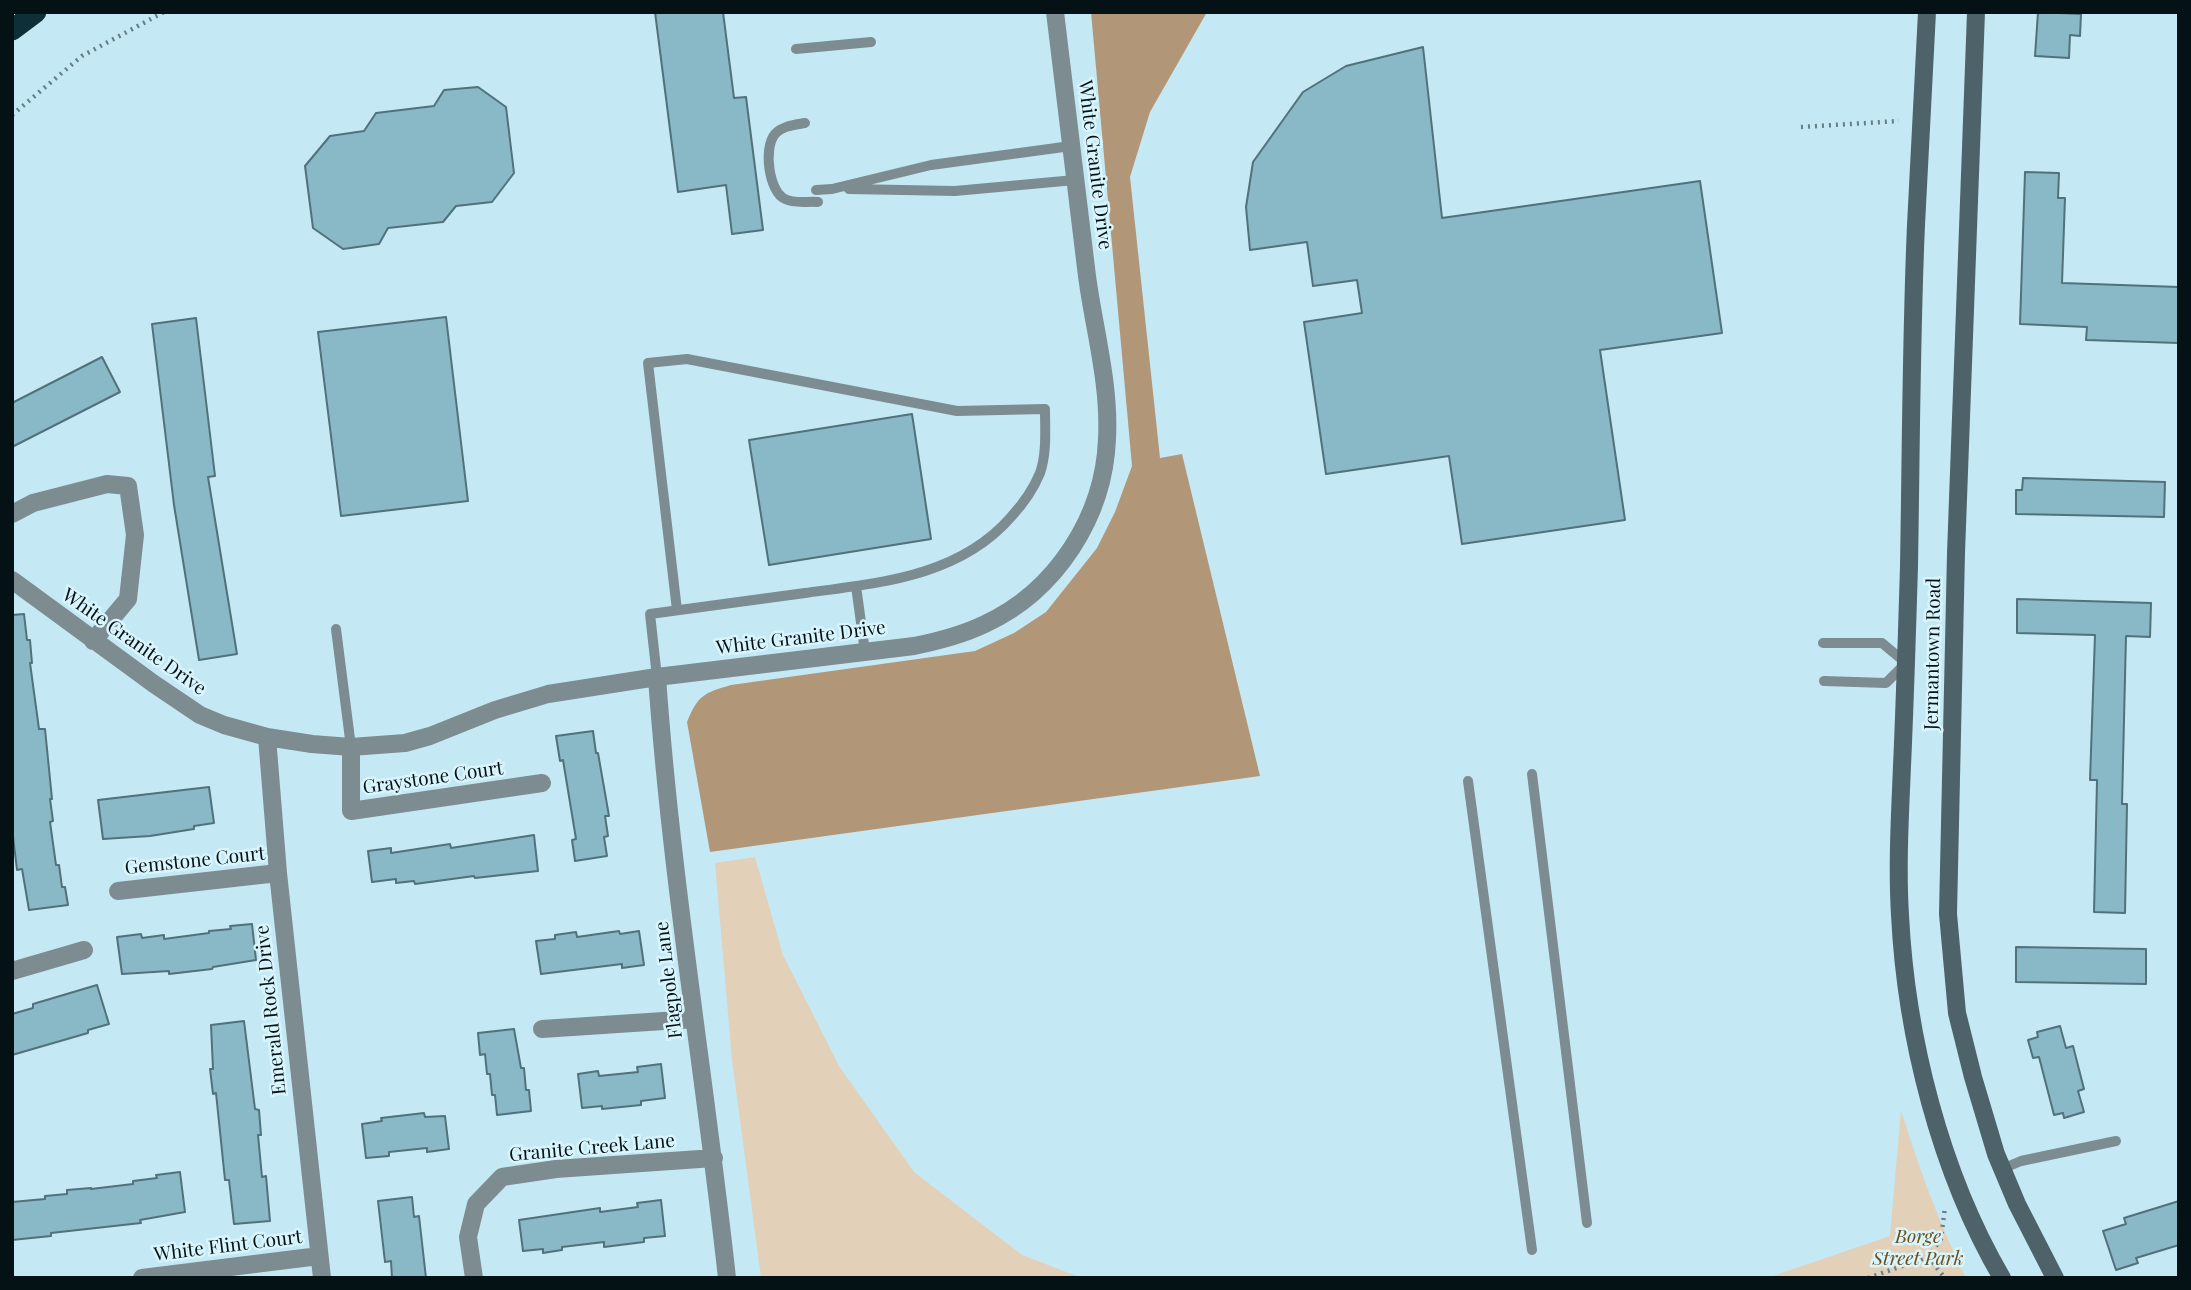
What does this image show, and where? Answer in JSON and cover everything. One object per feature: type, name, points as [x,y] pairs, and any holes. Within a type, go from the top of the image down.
[{"type":"highway","points":[[12,30],[37,12]]},
{"type":"main road","name":"Jermantown Road","points":[[1927,12],[1916,227],[1899,913],[1906,986],[1934,1116],[1953,1174],[2002,1278]]},
{"type":"main road","name":"Jermantown Road","points":[[1976,12],[1956,539],[1948,914],[1956,1013],[1977,1090],[2002,1169],[2055,1278]]},
{"type":"street","name":"White Granite Drive","points":[[12,580],[93,641],[201,715],[224,725],[267,737],[352,747],[384,746],[430,736],[495,710],[548,694],[657,677],[914,646],[967,632],[1005,613],[1032,593],[1056,569],[1081,534],[1091,515],[1103,472],[1107,440],[1107,410],[1055,12]]},
{"type":"street","points":[[12,514],[33,503],[107,484],[128,486],[135,535],[128,599],[93,641]]},
{"type":"street","name":"Flagpole Lane","points":[[657,677],[694,1019],[727,1278]]},
{"type":"street","name":"Emerald Rock Drive","points":[[267,737],[278,873],[322,1278]]},
{"type":"street","name":"Graystone Court","points":[[352,747],[351,811],[542,783]]},
{"type":"street","name":"Gemstone Court","points":[[118,891],[278,873]]},
{"type":"street","points":[[12,971],[84,950]]},
{"type":"street","points":[[542,1029],[694,1019]]},
{"type":"street","name":"Granite Creek Lane","points":[[474,1278],[468,1237],[476,1204],[502,1177],[556,1170],[713,1158]]},
{"type":"street","name":"White Flint Court","points":[[142,1278],[319,1256]]},
{"type":"lane","points":[[796,49],[871,41]]},
{"type":"lane","points":[[805,122],[776,132],[768,153],[774,188],[782,198],[791,202],[931,165],[1071,146]]},
{"type":"lane","points":[[832,189],[955,191],[1075,180]]},
{"type":"lane","points":[[657,677],[650,614],[885,582],[949,563],[979,545],[1003,526],[1027,499],[1040,471],[1045,439],[1045,409],[957,411],[687,359],[648,363],[677,610]]},
{"type":"lane","points":[[856,586],[865,652]]},
{"type":"lane","points":[[336,629],[352,747]]},
{"type":"lane","points":[[1823,643],[1882,643],[1906,663],[1886,683],[1824,681]]},
{"type":"lane","points":[[1532,774],[1587,1223]]},
{"type":"lane","points":[[1468,781],[1532,1250]]},
{"type":"lane","points":[[2002,1169],[2021,1161],[2116,1141]]},
{"type":"path","points":[[12,115],[82,55],[163,12]]},
{"type":"path","points":[[1801,127],[1899,121]]},
{"type":"path","points":[[1868,1278],[1928,1257],[1941,1239],[1945,1204]]},
{"type":"path","points":[[1928,1257],[1944,1278]]},
{"type":"green space","points":[[755,857],[783,955],[839,1066],[914,1172],[1022,1255],[1082,1278],[761,1278],[732,1060],[715,863]]},
{"type":"green space","name":"Borge Street Park","points":[[1901,1110],[1930,1195],[1966,1278],[1767,1278],[1890,1236]]},
{"type":"shaded area","points":[[1091,12],[1207,12],[1150,112],[1130,177],[1160,458],[1182,454],[1260,776],[710,852],[687,722],[703,696],[731,685],[975,651],[1014,633],[1046,612],[1097,548],[1115,512],[1132,466]]},
{"type":"building","points":[[655,12],[723,12],[734,98],[746,97],[763,230],[732,234],[726,185],[678,192]]},
{"type":"building","points":[[2038,12],[2081,14],[2080,36],[2070,35],[2069,58],[2035,56]]},
{"type":"building","points":[[1423,47],[1442,218],[1700,181],[1722,333],[1600,350],[1625,520],[1462,544],[1449,456],[1326,474],[1304,322],[1362,313],[1357,280],[1313,286],[1307,242],[1250,250],[1246,207],[1253,162],[1303,92],[1346,66]]},
{"type":"building","points":[[478,87],[506,107],[514,173],[492,202],[456,206],[443,222],[388,228],[379,244],[343,249],[313,228],[305,166],[330,136],[364,131],[376,113],[434,106],[444,90]]},
{"type":"building","points":[[2025,172],[2059,173],[2058,198],[2065,198],[2062,283],[2179,287],[2179,343],[2086,340],[2087,327],[2020,324]]},
{"type":"building","points":[[446,317],[468,501],[341,516],[318,332]]},
{"type":"building","points":[[196,318],[215,476],[208,477],[237,654],[199,660],[174,505],[152,324]]},
{"type":"building","points":[[102,357],[120,392],[12,447],[12,403]]},
{"type":"building","points":[[912,414],[931,539],[769,565],[749,440]]},
{"type":"building","points":[[2023,478],[2165,482],[2164,517],[2016,514],[2016,490],[2022,490]]},
{"type":"building","points":[[2017,599],[2151,603],[2150,637],[2126,636],[2122,804],[2127,804],[2125,913],[2094,912],[2097,780],[2090,780],[2095,635],[2017,633]]},
{"type":"building","points":[[24,614],[27,640],[30,640],[30,663],[39,729],[45,729],[52,799],[53,821],[50,822],[56,865],[59,865],[68,905],[29,910],[22,869],[17,870],[12,828],[12,615]]},
{"type":"building","points":[[593,731],[609,816],[605,816],[607,856],[575,861],[572,840],[576,839],[563,760],[560,761],[556,736]]},
{"type":"building","points":[[209,787],[214,823],[150,836],[103,839],[98,800]]},
{"type":"building","points":[[534,835],[538,871],[415,884],[414,881],[396,883],[396,879],[372,882],[368,851],[391,848],[391,853],[450,844],[451,848]]},
{"type":"building","points":[[252,924],[256,960],[169,974],[169,971],[122,974],[117,937],[141,934],[142,938],[164,935],[164,939]]},
{"type":"building","points":[[619,931],[620,934],[639,931],[644,965],[622,968],[622,964],[541,974],[536,941],[555,939],[555,935],[576,932],[577,937]]},
{"type":"building","points":[[2016,947],[2146,949],[2146,984],[2016,982]]},
{"type":"building","points":[[97,985],[109,1024],[88,1030],[88,1033],[12,1055],[12,1014],[33,1008],[33,1004]]},
{"type":"building","points":[[244,1021],[255,1109],[259,1110],[261,1135],[258,1135],[262,1177],[266,1176],[270,1221],[234,1224],[229,1180],[225,1180],[216,1093],[213,1094],[210,1069],[213,1069],[211,1025]]},
{"type":"building","points":[[2060,1026],[2066,1048],[2073,1046],[2084,1089],[2078,1091],[2084,1112],[2064,1118],[2063,1113],[2054,1115],[2039,1057],[2033,1058],[2028,1040],[2038,1037],[2037,1032]]},
{"type":"building","points":[[514,1029],[521,1068],[524,1068],[526,1090],[529,1090],[531,1111],[497,1115],[485,1054],[480,1055],[478,1033]]},
{"type":"building","points":[[661,1064],[665,1098],[641,1101],[641,1105],[582,1108],[578,1074],[598,1071],[599,1076],[638,1072],[637,1067]]},
{"type":"building","points":[[424,1113],[425,1117],[445,1116],[449,1149],[389,1152],[389,1156],[366,1158],[362,1124],[382,1121],[381,1118]]},
{"type":"building","points":[[180,1172],[185,1212],[140,1220],[141,1223],[12,1240],[12,1202],[45,1199],[45,1196],[67,1194],[67,1190],[133,1184],[133,1181],[157,1178],[156,1175]]},
{"type":"building","points":[[412,1197],[414,1217],[419,1216],[426,1278],[392,1278],[391,1261],[385,1262],[378,1201]]},
{"type":"building","points":[[661,1200],[665,1236],[644,1238],[644,1242],[604,1247],[604,1242],[562,1247],[562,1250],[543,1253],[543,1249],[523,1251],[519,1220],[600,1208],[600,1212],[638,1207],[637,1203]]},
{"type":"building","points":[[2179,1201],[2179,1245],[2136,1258],[2138,1263],[2116,1270],[2103,1231],[2126,1224],[2124,1218]]}]
